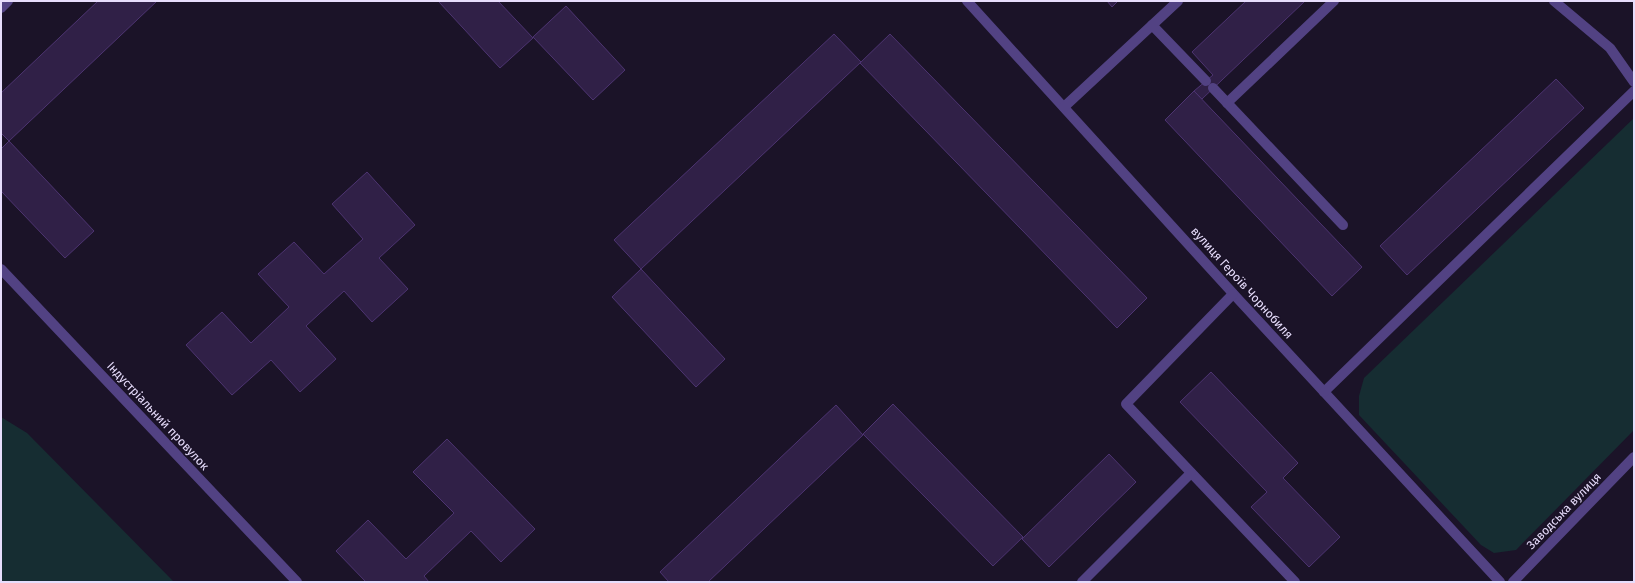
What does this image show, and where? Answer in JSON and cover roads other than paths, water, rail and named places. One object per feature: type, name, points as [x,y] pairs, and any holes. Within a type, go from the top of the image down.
[{"type":"street","points":[[1,8],[8,1]]},
{"type":"street","name":"вулиця Героїв Чорнобиля","points":[[967,1],[1233,294],[1500,582]]},
{"type":"street","points":[[1064,107],[1178,1]]},
{"type":"street","points":[[1227,103],[1334,1]]},
{"type":"street","points":[[1554,1],[1610,48],[1634,82]]},
{"type":"street","points":[[1152,25],[1343,225]]},
{"type":"street","points":[[1324,392],[1634,91]]},
{"type":"street","name":"Індустріальний провулок","points":[[1,269],[297,582]]},
{"type":"street","points":[[1233,294],[1126,404],[1295,582]]},
{"type":"street","name":"Заводська вулиця","points":[[1513,582],[1634,457]]},
{"type":"street","points":[[1082,582],[1191,473]]}]
